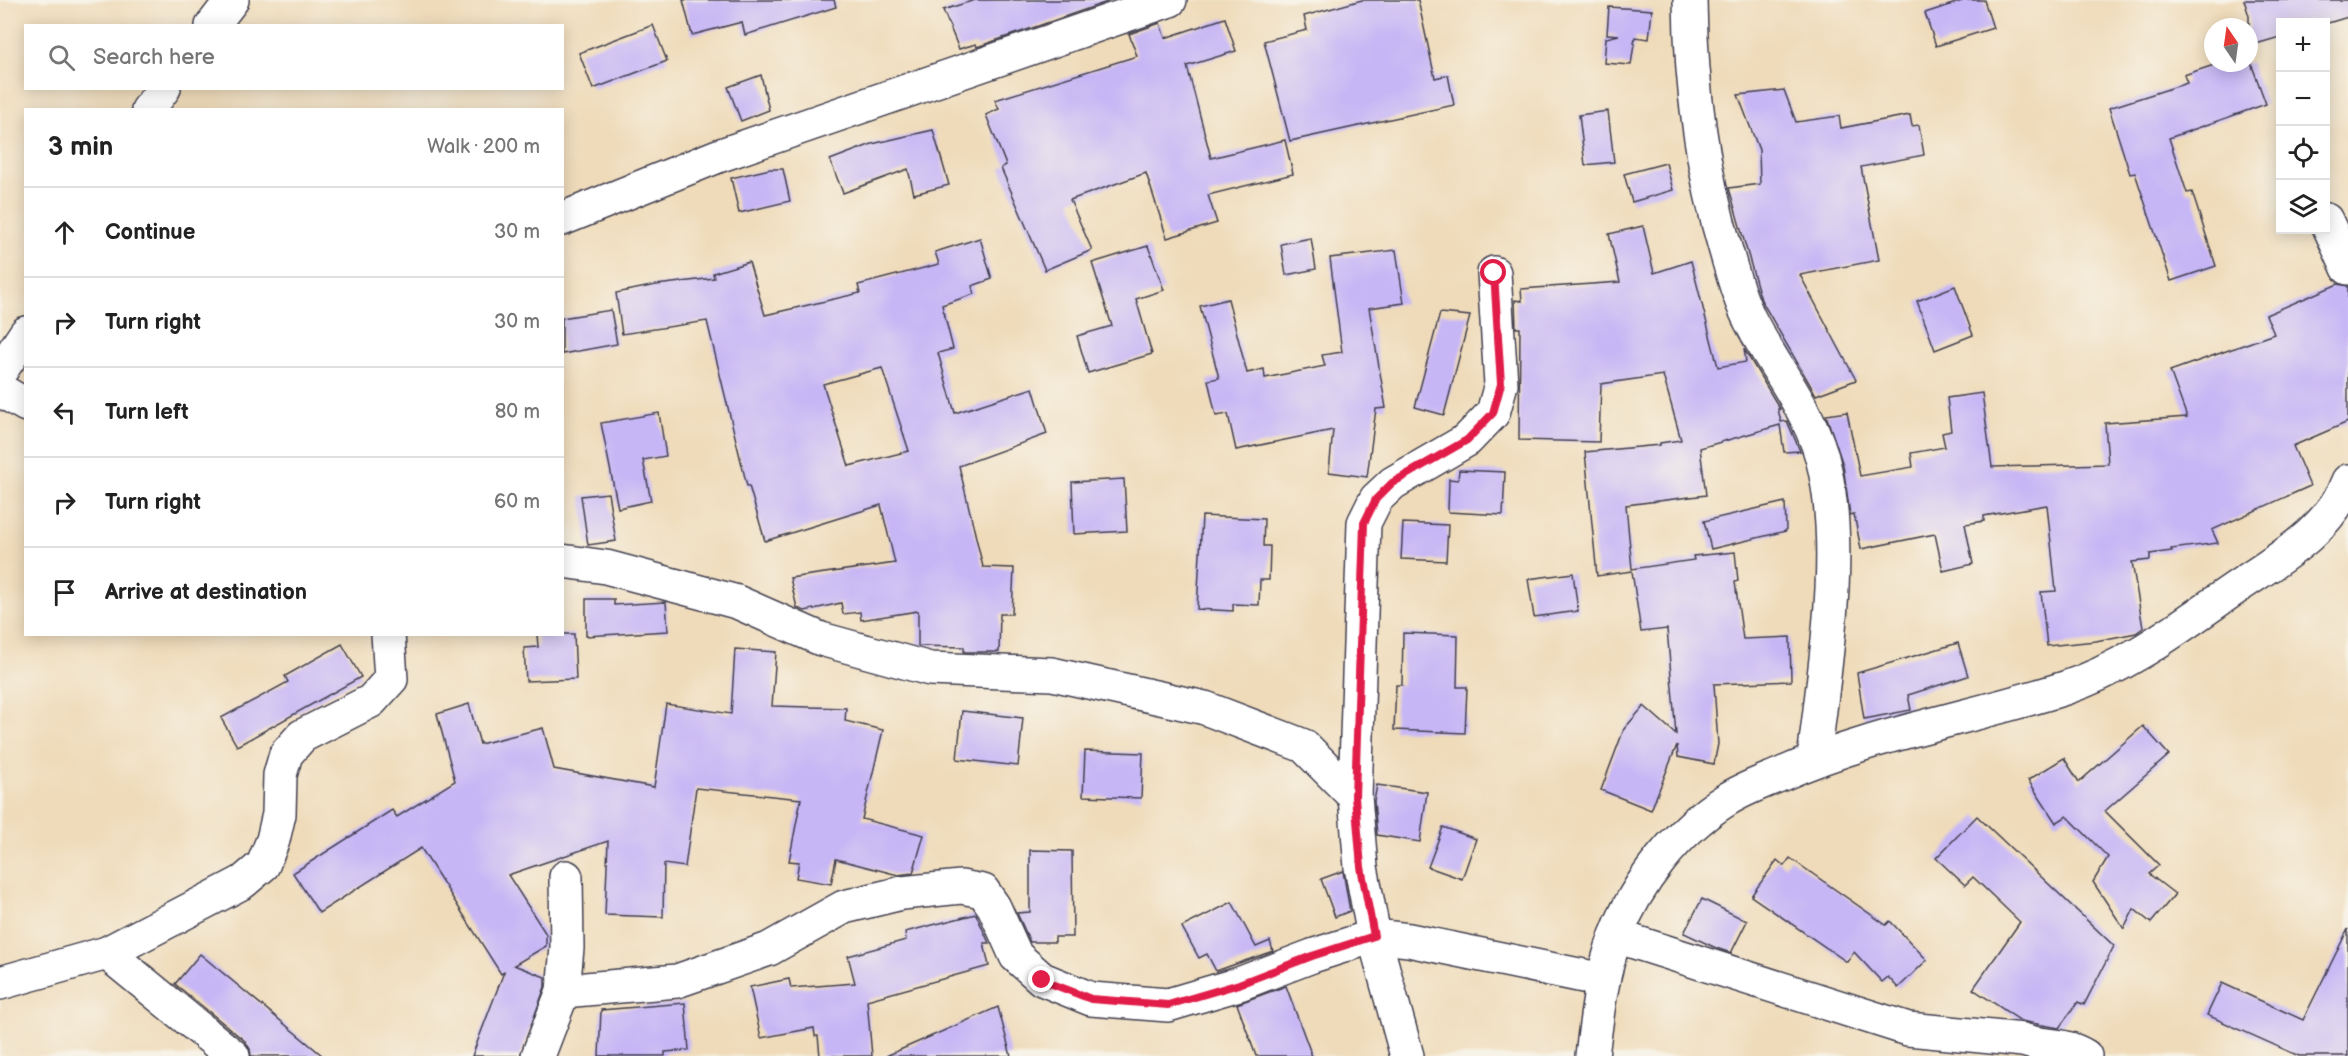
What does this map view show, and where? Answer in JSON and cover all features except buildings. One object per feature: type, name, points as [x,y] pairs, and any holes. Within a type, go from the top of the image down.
[{"type":"street","points":[[214,24],[232,0]]},
{"type":"street","points":[[564,218],[718,156],[1170,0]]},
{"type":"street","points":[[1690,0],[1699,138],[1715,215],[1733,275],[1751,323],[1802,409],[1825,468],[1832,509],[1832,586],[1814,760]]},
{"type":"street","points":[[149,108],[163,90]]},
{"type":"street","points":[[2330,230],[2348,268]]},
{"type":"street","points":[[1407,1056],[1374,936],[1361,867],[1355,797],[1364,523],[1376,499],[1392,483],[1467,440],[1493,413],[1501,384],[1494,273]]},
{"type":"street","points":[[0,372],[24,336]]},
{"type":"street","points":[[0,390],[24,404]]},
{"type":"street","points":[[1592,1056],[1603,980],[1616,936],[1635,896],[1668,852],[1694,823],[1727,799],[1814,760],[1931,724],[2066,688],[2106,672],[2150,646],[2286,553],[2329,515],[2348,481]]},
{"type":"street","points":[[2286,553],[2348,525]]},
{"type":"street","points":[[564,561],[606,567],[737,602],[821,639],[930,669],[1052,674],[1205,708],[1304,746],[1355,797]]},
{"type":"street","points":[[0,983],[107,953],[243,882],[263,865],[273,840],[279,814],[280,775],[286,754],[302,736],[371,701],[391,679],[388,636]]},
{"type":"street","points":[[538,1056],[563,991],[567,948],[566,878]]},
{"type":"street","points":[[563,991],[677,981],[769,949],[844,907],[902,893],[961,887],[983,891],[994,907],[1016,956],[1042,980],[1091,999],[1168,1005],[1239,984],[1312,956],[1374,936],[1409,940],[1603,980]]},
{"type":"street","points":[[1616,936],[1908,1029],[2070,1047],[2085,1056]]},
{"type":"street","points":[[107,953],[233,1056]]},
{"type":"route","points":[[1042,980],[1091,999],[1168,1005],[1239,984],[1312,956],[1374,936],[1361,867],[1355,797],[1364,523],[1376,499],[1392,483],[1467,440],[1493,413],[1501,384],[1494,273]]}]
